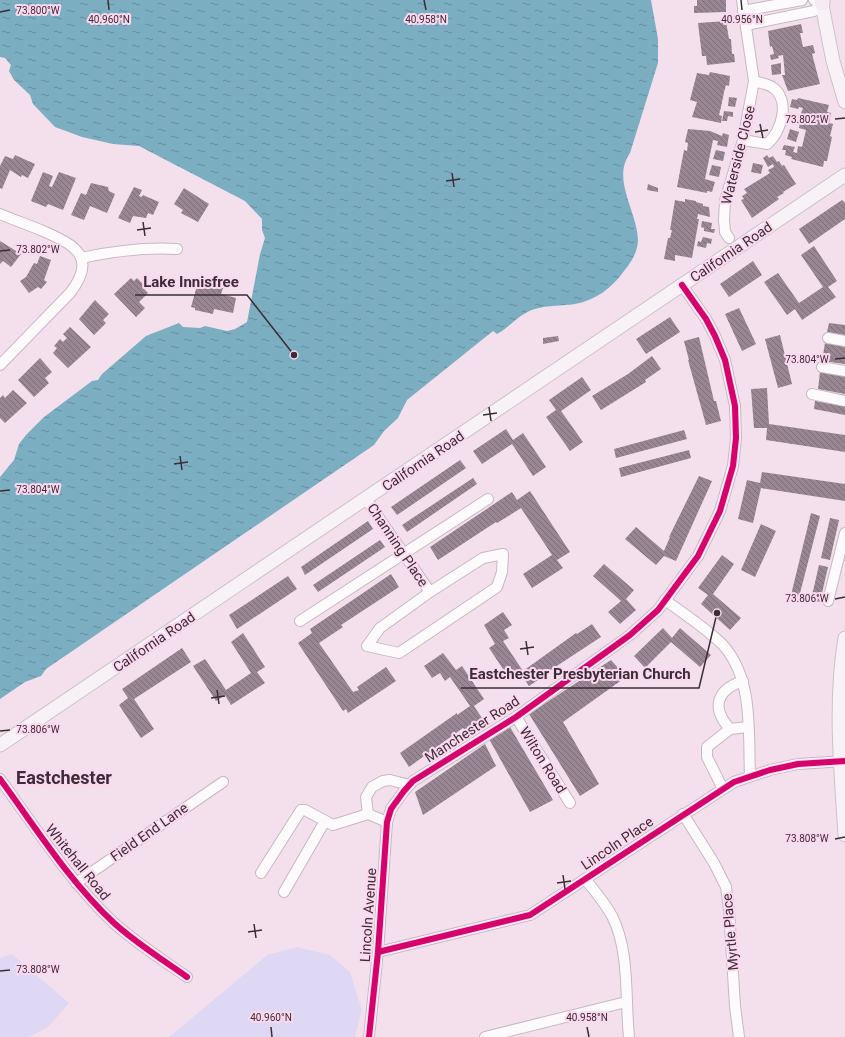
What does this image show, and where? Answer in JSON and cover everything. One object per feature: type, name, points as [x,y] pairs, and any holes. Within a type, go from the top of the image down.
[{"type":"main road","points":[[820,1],[833,61],[845,102]]},
{"type":"main road","name":"California Road","points":[[0,745],[845,175]]},
{"type":"main road","points":[[845,638],[839,693],[845,835]]},
{"type":"street","name":"Waterside Close","points":[[729,238],[725,232],[725,201],[743,140],[754,81],[742,0]]},
{"type":"street","points":[[743,11],[802,0]]},
{"type":"street","points":[[746,24],[814,11],[820,1]]},
{"type":"street","points":[[778,4],[781,18]]},
{"type":"street","points":[[743,140],[767,144],[772,140],[778,127],[783,109],[782,100],[773,88],[754,81]]},
{"type":"street","points":[[0,214],[66,241],[75,248],[82,258],[82,269],[78,282],[0,365]]},
{"type":"street","points":[[82,258],[113,251],[153,248],[177,249]]},
{"type":"street","name":"Manchester Road","points":[[399,798],[409,785],[516,717],[609,651],[658,610],[698,556],[720,511],[733,466],[736,438],[735,406],[725,360],[706,319],[682,285]]},
{"type":"street","points":[[828,338],[845,341]]},
{"type":"street","points":[[822,367],[845,371]]},
{"type":"street","points":[[812,394],[845,401]]},
{"type":"street","name":"Channing Place","points":[[366,499],[430,592]]},
{"type":"street","points":[[300,621],[488,499]]},
{"type":"street","points":[[828,601],[840,565],[844,533]]},
{"type":"street","name":"Channing Place","points":[[503,554],[502,572],[497,588],[398,653],[367,646],[380,628],[430,592],[483,558],[503,554]]},
{"type":"street","points":[[665,600],[721,644],[736,664],[743,681],[747,703],[750,776]]},
{"type":"street","points":[[730,729],[720,715],[719,702],[728,688],[743,681]]},
{"type":"street","name":"Wilton Road","points":[[516,717],[570,803]]},
{"type":"street","points":[[723,789],[706,751],[711,743],[730,729],[748,727]]},
{"type":"street","name":"Lincoln Place","points":[[378,952],[530,915],[723,789],[750,776],[770,770],[798,764],[843,761]]},
{"type":"street","name":"Whitehall Road","points":[[0,779],[76,882],[114,924],[187,977]]},
{"type":"street","points":[[368,814],[366,797],[372,787],[390,780],[409,785]]},
{"type":"street","name":"Field End Lane","points":[[76,882],[223,782]]},
{"type":"street","name":"Lincoln Avenue","points":[[369,1037],[378,952],[387,822],[391,809],[399,798]]},
{"type":"street","points":[[261,873],[298,812],[305,810],[333,825],[368,814],[387,822]]},
{"type":"street","name":"Myrtle Place","points":[[683,814],[714,862],[726,887],[739,1037]]},
{"type":"street","points":[[284,892],[325,821]]},
{"type":"street","points":[[585,879],[606,906],[620,938],[624,955],[629,1037]]},
{"type":"street","points":[[485,1037],[626,1002]]},
{"type":"shaded area","points":[[297,947],[330,955],[350,972],[362,1010],[355,1037],[169,1037],[267,955]]},
{"type":"shaded area","points":[[12,954],[69,1003],[48,1027],[29,1037],[0,1037],[0,958]]},
{"type":"water","points":[[0,0],[651,0],[658,39],[658,63],[630,153],[625,163],[623,174],[624,185],[637,230],[638,241],[632,260],[609,288],[590,300],[583,302],[535,309],[525,313],[497,334],[493,331],[407,400],[398,418],[384,431],[374,445],[46,669],[41,676],[25,682],[0,699],[0,477],[14,460],[19,444],[44,417],[92,381],[98,380],[102,374],[146,336],[179,323],[183,327],[200,328],[205,326],[227,331],[235,329],[247,322],[260,254],[265,238],[262,230],[262,219],[245,201],[139,146],[113,144],[82,137],[55,127],[33,104],[30,95],[14,80],[9,71],[11,65],[5,58],[0,57]]},
{"type":"building","points":[[697,0],[726,0],[726,12],[694,13],[694,6],[697,6]]},
{"type":"building","points":[[726,21],[729,39],[731,39],[732,54],[734,54],[735,62],[707,65],[706,56],[702,56],[698,23]]},
{"type":"building","points":[[801,24],[803,33],[800,33],[803,47],[813,45],[815,53],[812,54],[820,84],[788,91],[782,75],[785,75],[783,55],[778,56],[779,58],[771,60],[770,55],[774,54],[772,46],[770,47],[768,31]]},
{"type":"building","points":[[781,63],[781,74],[772,75],[771,65]]},
{"type":"building","points":[[710,72],[730,76],[729,86],[726,85],[719,115],[722,116],[721,123],[692,117],[697,102],[690,100],[697,73],[709,75]]},
{"type":"building","points":[[729,97],[737,98],[735,107],[728,106]]},
{"type":"building","points":[[798,98],[829,105],[827,112],[831,113],[829,123],[833,124],[830,136],[832,137],[827,161],[824,161],[823,167],[791,159],[792,157],[785,155],[786,150],[782,150],[784,145],[795,147],[793,152],[797,153],[798,146],[802,147],[806,130],[799,128],[800,122],[798,121],[803,108],[799,107],[798,109],[790,107],[792,99],[797,100]]},
{"type":"building","points":[[724,111],[733,112],[733,117],[728,116],[727,121],[722,121]]},
{"type":"building","points":[[688,129],[710,131],[722,136],[723,133],[729,135],[727,147],[717,145],[718,141],[713,140],[705,179],[715,182],[712,192],[707,191],[707,193],[677,187],[684,150],[687,151],[688,143],[685,142]]},
{"type":"building","points":[[790,129],[799,132],[796,142],[787,139]]},
{"type":"building","points":[[716,150],[725,152],[723,161],[713,159]]},
{"type":"building","points":[[15,155],[35,164],[28,178],[22,175],[21,177],[10,170],[2,189],[0,188],[0,166],[5,156],[13,159]]},
{"type":"building","points":[[767,155],[769,158],[773,156],[777,162],[779,161],[782,166],[784,165],[796,184],[783,192],[784,193],[777,197],[779,199],[752,218],[741,200],[744,199],[742,196],[747,193],[744,189],[770,173],[768,170],[774,167],[773,164],[768,167],[763,158]]},
{"type":"building","points":[[753,163],[763,165],[761,174],[751,172]]},
{"type":"building","points":[[712,165],[721,167],[719,177],[709,175]]},
{"type":"building","points":[[43,172],[53,176],[49,186],[52,187],[59,172],[76,178],[63,210],[48,204],[46,207],[31,201]]},
{"type":"building","points":[[91,183],[108,187],[109,191],[115,194],[107,213],[90,206],[84,220],[71,215],[81,193],[86,195]]},
{"type":"building","points":[[648,184],[658,188],[658,192],[647,190]]},
{"type":"building","points":[[134,187],[142,190],[139,196],[142,197],[143,195],[159,202],[153,215],[148,213],[146,218],[133,216],[130,223],[118,218]]},
{"type":"building","points":[[184,188],[209,204],[198,222],[181,213],[183,210],[174,204]]},
{"type":"building","points":[[685,199],[696,201],[703,204],[703,206],[709,207],[710,217],[698,214],[697,219],[699,219],[692,258],[675,255],[675,261],[664,259],[668,238],[670,238],[672,230],[670,230],[675,200],[685,202]]},
{"type":"building","points":[[842,200],[845,203],[845,219],[809,244],[799,229]]},
{"type":"building","points":[[702,221],[712,223],[711,229],[715,229],[714,233],[704,231],[704,228],[701,227]]},
{"type":"building","points":[[703,237],[712,239],[711,244],[707,243],[706,248],[697,246],[698,241],[701,242]]},
{"type":"building","points":[[0,241],[21,254],[11,267],[3,261],[0,264]]},
{"type":"building","points":[[814,246],[837,281],[828,287],[836,297],[802,320],[795,309],[787,315],[764,282],[778,273],[799,303],[823,287],[801,255]]},
{"type":"building","points":[[40,256],[51,260],[44,280],[47,282],[41,289],[38,287],[29,293],[20,281],[26,277],[34,263],[37,264]]},
{"type":"building","points":[[753,261],[762,275],[729,297],[720,284]]},
{"type":"building","points":[[131,278],[134,281],[137,278],[146,287],[144,289],[148,293],[139,302],[145,308],[136,317],[114,294]]},
{"type":"building","points":[[198,282],[223,288],[221,294],[236,298],[233,313],[214,309],[213,314],[195,310],[195,308],[191,307]]},
{"type":"building","points":[[95,300],[109,314],[103,320],[106,323],[94,335],[79,319]]},
{"type":"building","points":[[739,308],[756,344],[742,351],[725,314]]},
{"type":"building","points":[[670,317],[680,332],[646,354],[636,339]]},
{"type":"building","points":[[829,323],[845,325],[845,335],[827,332]]},
{"type":"building","points":[[70,327],[91,347],[68,368],[53,353],[57,348],[54,346],[60,339],[63,342],[67,338],[63,334]]},
{"type":"building","points":[[780,335],[792,384],[778,388],[765,339]]},
{"type":"building","points":[[558,336],[559,341],[543,344],[543,338]]},
{"type":"building","points":[[699,337],[714,401],[716,401],[721,421],[706,425],[684,341]]},
{"type":"building","points":[[825,343],[845,346],[845,364],[822,361]]},
{"type":"building","points":[[652,356],[661,369],[645,380],[646,382],[601,410],[592,396],[628,374]]},
{"type":"building","points":[[40,358],[52,372],[45,378],[49,383],[34,397],[18,380]]},
{"type":"building","points":[[820,372],[845,376],[845,394],[818,389]]},
{"type":"building","points":[[582,377],[591,390],[561,411],[583,442],[570,451],[546,417],[556,410],[549,400]]},
{"type":"building","points":[[767,388],[769,424],[845,435],[845,452],[766,440],[767,428],[754,428],[751,389]]},
{"type":"building","points":[[13,390],[27,403],[5,423],[0,418],[0,398],[3,395],[5,398]]},
{"type":"building","points":[[815,401],[842,406],[845,404],[845,415],[814,409]]},
{"type":"building","points":[[506,429],[513,440],[523,433],[546,467],[533,476],[512,444],[482,464],[473,451]]},
{"type":"building","points":[[684,430],[687,439],[616,458],[614,449]]},
{"type":"building","points":[[689,450],[691,458],[621,477],[619,468]]},
{"type":"building","points":[[460,460],[466,468],[397,515],[391,507]]},
{"type":"building","points":[[762,472],[845,484],[845,501],[761,488],[753,523],[738,519],[747,480],[760,483]]},
{"type":"building","points":[[699,476],[712,481],[676,561],[664,556],[656,565],[625,539],[636,527],[664,551],[669,537]]},
{"type":"building","points":[[473,478],[477,484],[407,532],[402,525]]},
{"type":"building","points":[[530,491],[570,552],[557,560],[563,568],[532,588],[523,574],[552,555],[521,508],[497,523],[496,522],[438,560],[430,547],[512,492],[517,500]]},
{"type":"building","points":[[811,513],[820,516],[799,597],[791,595]]},
{"type":"building","points":[[830,518],[839,520],[830,560],[821,558]]},
{"type":"building","points":[[368,521],[373,529],[305,575],[301,567]]},
{"type":"building","points":[[761,524],[776,531],[755,577],[741,570]]},
{"type":"building","points":[[380,540],[385,547],[318,592],[313,585]]},
{"type":"building","points":[[722,555],[734,564],[713,594],[741,618],[730,630],[701,604],[708,595],[698,588]]},
{"type":"building","points":[[604,564],[634,590],[626,599],[636,610],[620,624],[608,612],[621,601],[593,576]]},
{"type":"building","points":[[819,565],[828,567],[820,602],[811,600]]},
{"type":"building","points":[[391,574],[399,587],[341,625],[343,627],[319,643],[353,692],[359,690],[357,687],[386,667],[396,681],[348,713],[346,709],[343,711],[298,643],[312,633],[310,629]]},
{"type":"building","points":[[288,576],[297,589],[237,629],[229,615]]},
{"type":"building","points":[[503,612],[512,625],[504,630],[509,638],[503,641],[523,671],[576,633],[577,634],[592,624],[601,637],[529,686],[521,674],[511,681],[489,648],[495,644],[484,625]]},
{"type":"building","points":[[663,628],[672,638],[680,628],[711,655],[700,667],[671,642],[645,668],[634,656]]},
{"type":"building","points":[[243,633],[265,667],[257,672],[265,683],[231,705],[225,695],[216,701],[193,666],[205,659],[226,690],[251,673],[231,642]]},
{"type":"building","points":[[182,648],[191,662],[134,699],[154,729],[141,738],[119,705],[128,698],[122,689]]},
{"type":"building","points":[[443,653],[456,670],[462,666],[484,699],[474,706],[482,718],[465,730],[463,728],[409,767],[400,753],[457,713],[457,715],[470,706],[450,677],[445,681],[440,673],[432,678],[424,666]]},
{"type":"building","points":[[611,660],[626,677],[563,722],[599,784],[580,796],[529,714]]},
{"type":"building","points":[[510,727],[553,800],[530,812],[489,739]]},
{"type":"building","points":[[485,744],[496,766],[423,815],[415,792]]},
{"type":"cycle path","points":[[369,1037],[378,952],[387,822],[391,809],[413,781],[516,717],[630,635],[658,610],[698,556],[720,511],[733,466],[736,438],[735,406],[725,360],[715,336],[706,319],[682,285]]},
{"type":"cycle path","points":[[378,952],[530,915],[734,782],[770,770],[798,764],[845,761]]},
{"type":"cycle path","points":[[0,779],[54,854],[82,890],[98,907],[131,937],[187,977]]},
{"type":"place","name":"Lake Innisfree","points":[[294,355]]},
{"type":"place","name":"Eastchester Presbyterian Church","points":[[717,613]]},
{"type":"district","name":"Eastchester","points":[[64,778]]}]
